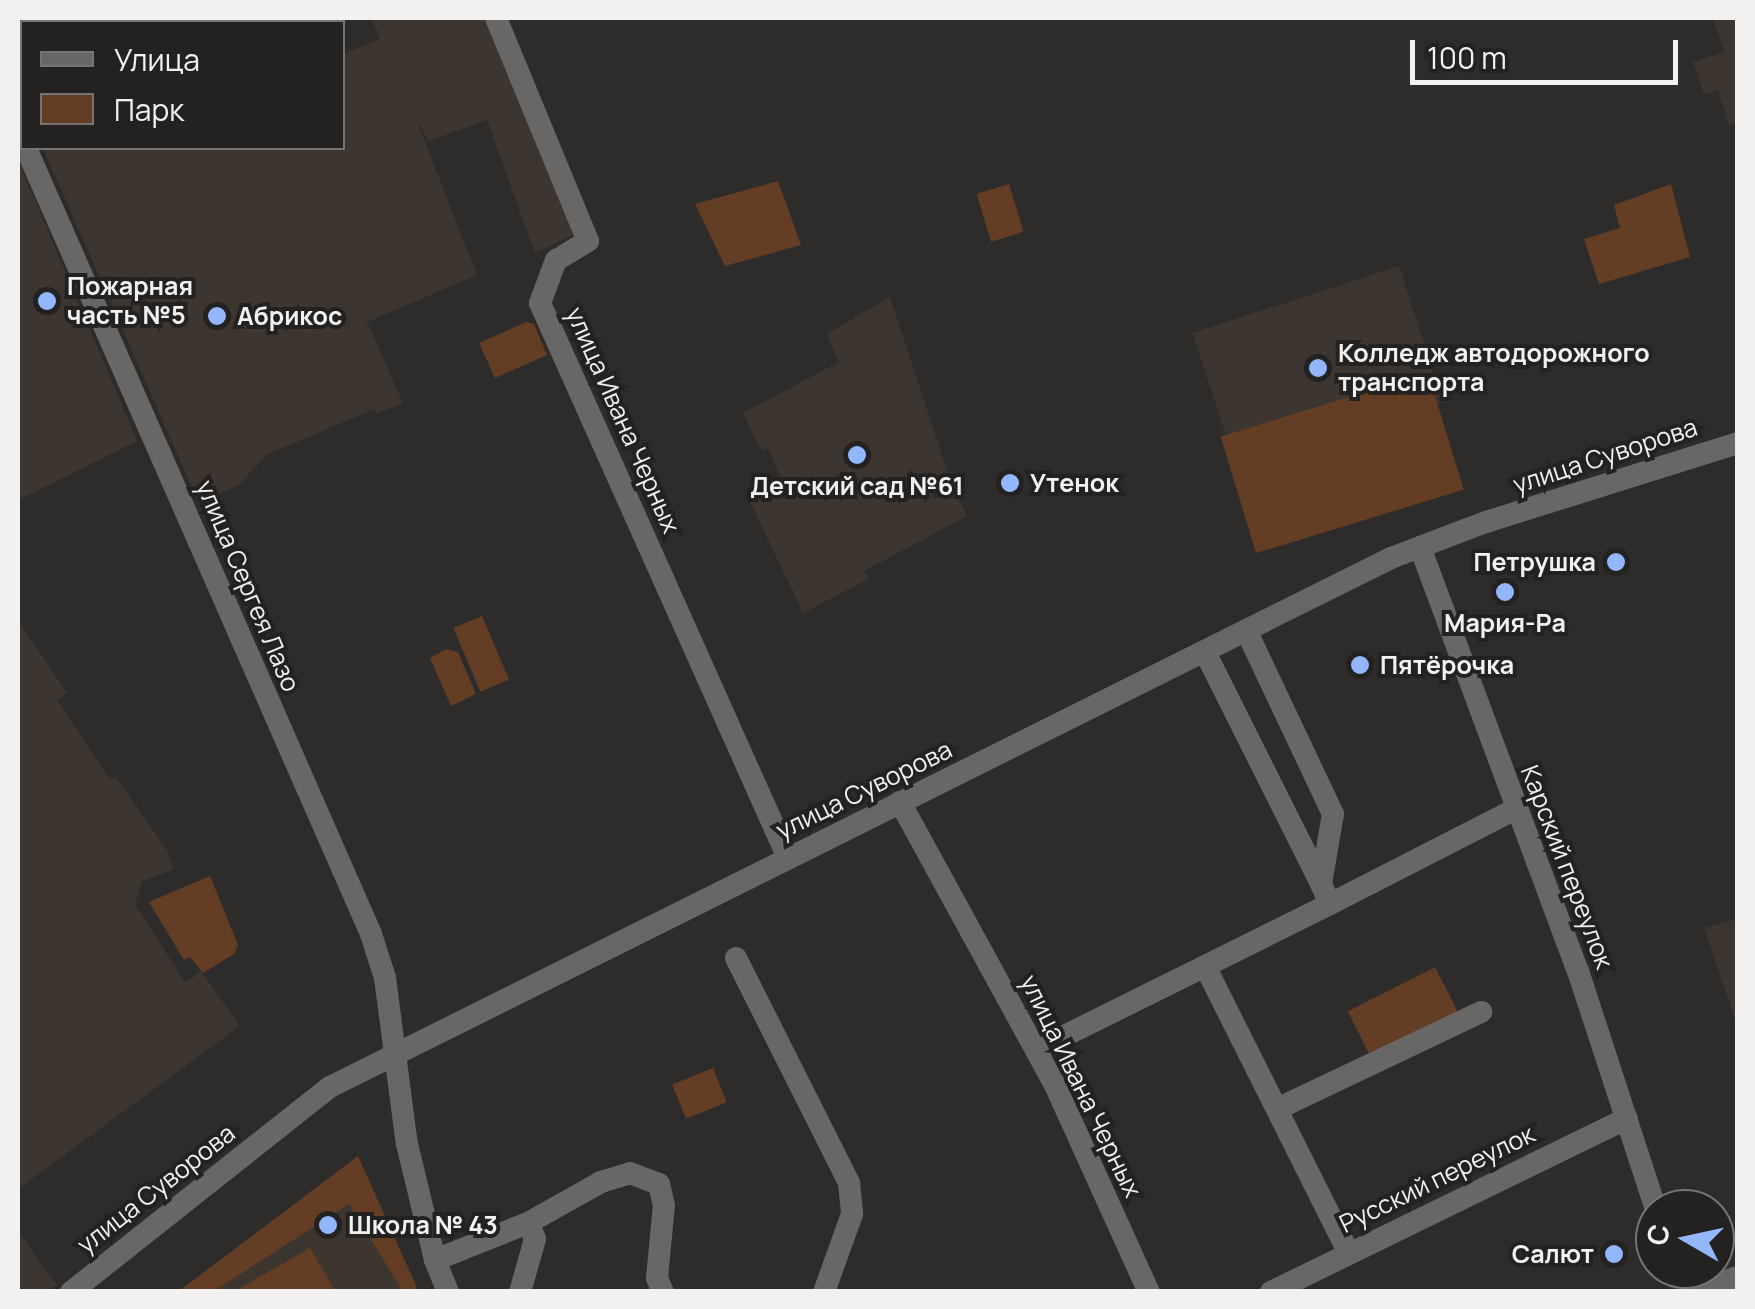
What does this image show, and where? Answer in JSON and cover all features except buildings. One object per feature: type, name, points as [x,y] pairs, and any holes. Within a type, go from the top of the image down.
[{"type":"street","name":"улица Ивана Черных","points":[[496,18],[588,241],[556,260],[540,303],[788,858]]},
{"type":"street","name":"улица Сергея Лазо","points":[[27,150],[371,934],[385,978],[407,1144],[435,1260],[448,1292]]},
{"type":"street","name":"улица Суворова","points":[[71,1292],[330,1087],[1420,547],[1738,443]]},
{"type":"street","name":"Карский переулок","points":[[1420,547],[1578,971],[1650,1189]]},
{"type":"street","points":[[1246,632],[1333,814],[1326,894]]},
{"type":"street","points":[[1205,652],[1326,894]]},
{"type":"street","name":"улица Ивана Черных","points":[[900,802],[1036,1050],[1149,1292]]},
{"type":"street","points":[[1036,1050],[1205,966],[1326,894],[1516,808]]},
{"type":"street","points":[[736,958],[849,1183],[852,1214],[824,1292]]},
{"type":"street","points":[[1205,966],[1280,1108],[1348,1252]]},
{"type":"street","points":[[1280,1108],[1481,1012]]},
{"type":"street","name":"Русский переулок","points":[[1271,1292],[1627,1118]]},
{"type":"street","points":[[435,1260],[528,1223],[601,1182],[630,1173],[659,1184],[664,1204],[658,1278],[663,1292]]},
{"type":"street","points":[[520,1292],[535,1238],[528,1223]]},
{"type":"street","points":[[1690,1292],[1738,1277]]},
{"type":"shaded area","points":[[371,18],[505,18],[588,228],[535,253],[487,120],[429,141],[416,119],[477,275],[367,322],[403,403],[377,414],[374,409],[266,455],[239,485],[199,503],[44,150],[345,150],[345,53],[380,39]]},
{"type":"shaded area","points":[[1713,18],[1737,18],[1737,123],[1729,125],[1718,90],[1704,94],[1693,62],[1724,52]]},
{"type":"shaded area","name":"Пожарная часть №5","points":[[18,160],[137,441],[18,500]]},
{"type":"shaded area","name":"Колледж автодорожного транспорта","points":[[1399,266],[1443,402],[1237,469],[1193,333]]},
{"type":"shaded area","name":"Детский сад №61","points":[[890,297],[949,477],[928,487],[934,499],[954,490],[967,516],[864,571],[868,579],[803,613],[749,499],[751,493],[781,478],[768,448],[761,450],[743,413],[839,362],[827,334]]},
{"type":"shaded area","points":[[18,620],[67,693],[57,700],[110,780],[116,777],[167,850],[174,869],[142,881],[135,905],[185,982],[201,971],[240,1026],[18,1189]]},
{"type":"shaded area","points":[[1738,919],[1737,1025],[1704,928]]},
{"type":"shaded area","name":"Школа № 43","points":[[358,1156],[418,1291],[179,1292]]},
{"type":"shaded area","points":[[18,1231],[57,1285],[49,1291],[18,1291]]},
{"type":"green space","points":[[778,181],[801,245],[725,266],[695,204]]},
{"type":"green space","points":[[1009,184],[1024,232],[991,242],[976,194]]},
{"type":"green space","points":[[1671,184],[1690,257],[1599,284],[1584,239],[1620,228],[1614,205]]},
{"type":"green space","points":[[526,322],[534,324],[547,355],[495,378],[479,343]]},
{"type":"green space","points":[[1428,373],[1464,490],[1256,553],[1220,436]]},
{"type":"green space","points":[[482,616],[509,680],[480,692],[453,628]]},
{"type":"green space","points":[[446,649],[458,652],[476,694],[451,706],[430,658]]},
{"type":"green space","points":[[210,876],[238,945],[234,954],[203,973],[190,957],[184,960],[149,902]]},
{"type":"green space","points":[[1435,967],[1458,1012],[1371,1057],[1348,1011]]},
{"type":"green space","points":[[713,1068],[727,1102],[686,1119],[672,1084]]},
{"type":"green space","points":[[358,1156],[418,1290],[402,1290],[349,1204],[214,1291],[179,1291]]},
{"type":"green space","points":[[310,1248],[335,1291],[235,1291]]},
{"type":"place","name":"Пожарная часть №5","points":[[47,301]]},
{"type":"place","name":"Абрикос","points":[[217,316]]},
{"type":"place","name":"Колледж автодорожного транспорта","points":[[1318,368]]},
{"type":"place","name":"Детский сад №61","points":[[857,455]]},
{"type":"place","name":"Утенок","points":[[1010,483]]},
{"type":"place","name":"Петрушка","points":[[1616,562]]},
{"type":"place","name":"Мария-Ра","points":[[1505,592]]},
{"type":"place","name":"Пятёрочка","points":[[1360,665]]},
{"type":"place","name":"Школа № 43","points":[[328,1225]]},
{"type":"place","name":"Салют","points":[[1614,1254]]}]
